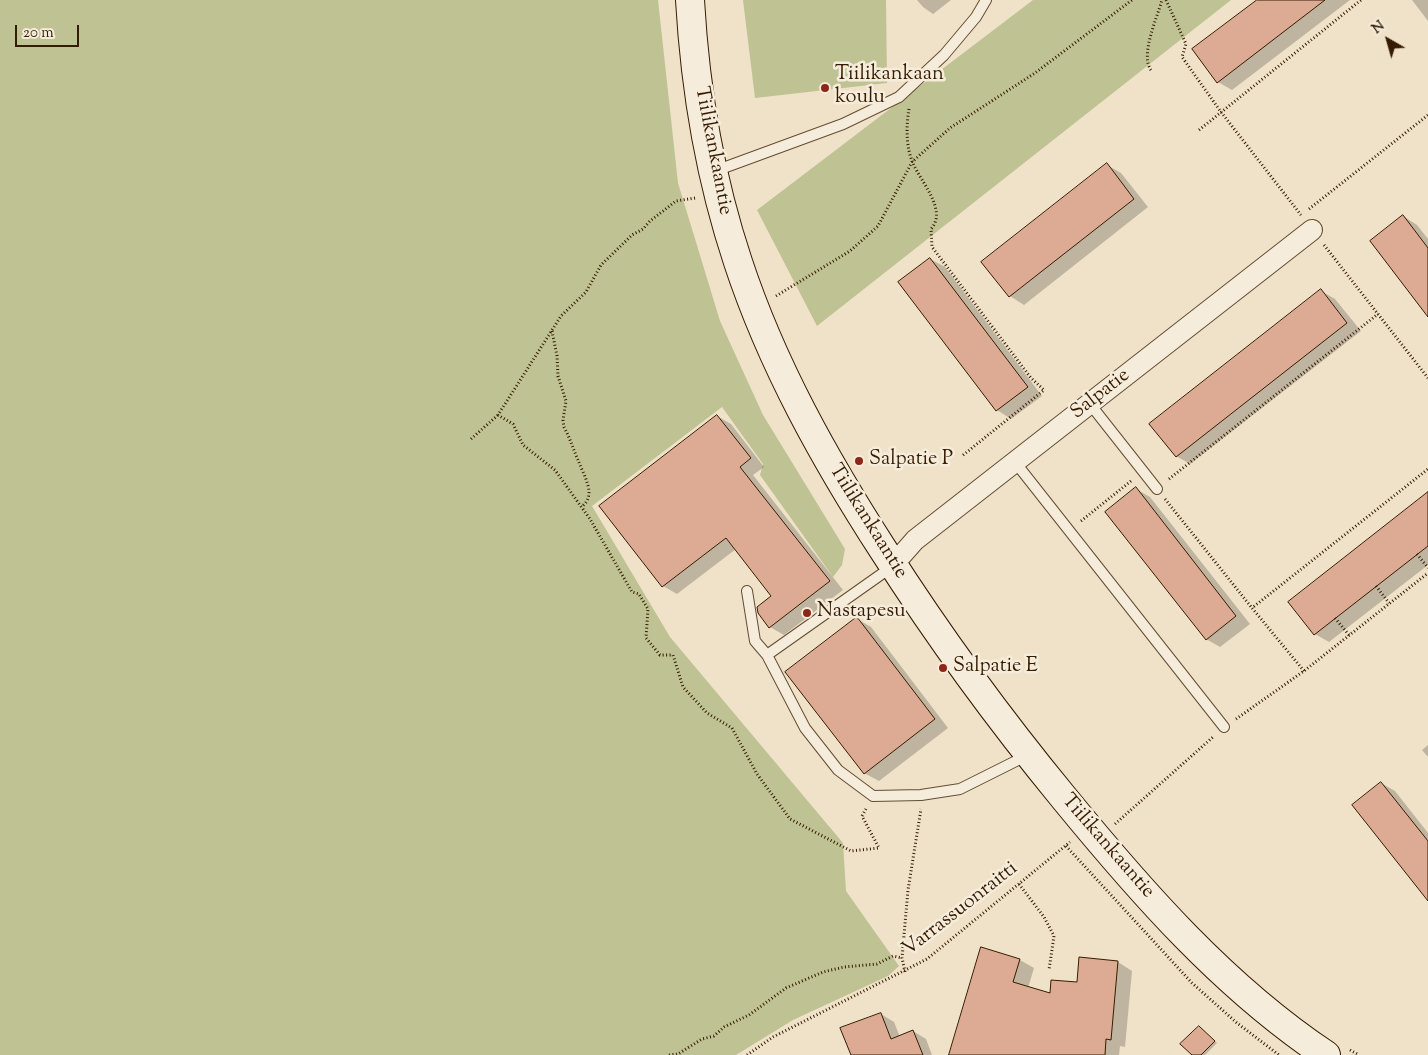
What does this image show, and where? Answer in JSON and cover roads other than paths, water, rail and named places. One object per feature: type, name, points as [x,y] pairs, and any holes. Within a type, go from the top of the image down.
[{"type":"street","name":"Tiilikankaantie","points":[[690,0],[702,106],[715,183],[738,263],[787,382],[824,452],[893,565],[962,667],[1028,755],[1095,820],[1206,957],[1267,1012],[1335,1051]]},
{"type":"street","name":"Salpatie","points":[[893,565],[915,540],[1090,404],[1306,222]]},
{"type":"lane","points":[[715,183],[900,97],[944,55],[976,17],[986,0]]},
{"type":"lane","points":[[1090,404],[1157,489]]},
{"type":"lane","points":[[1015,462],[1224,727]]},
{"type":"lane","points":[[766,655],[893,565]]},
{"type":"lane","points":[[747,591],[755,641],[766,655],[805,728],[838,770],[873,796],[921,795],[960,789],[1028,755]]},
{"type":"place","name":"Tiilikankaan koulu","points":[[825,88]]},
{"type":"place","name":"Salpatie P","points":[[859,461]]},
{"type":"place","name":"Nastapesu","points":[[807,613]]},
{"type":"place","name":"Salpatie E","points":[[943,668]]}]
